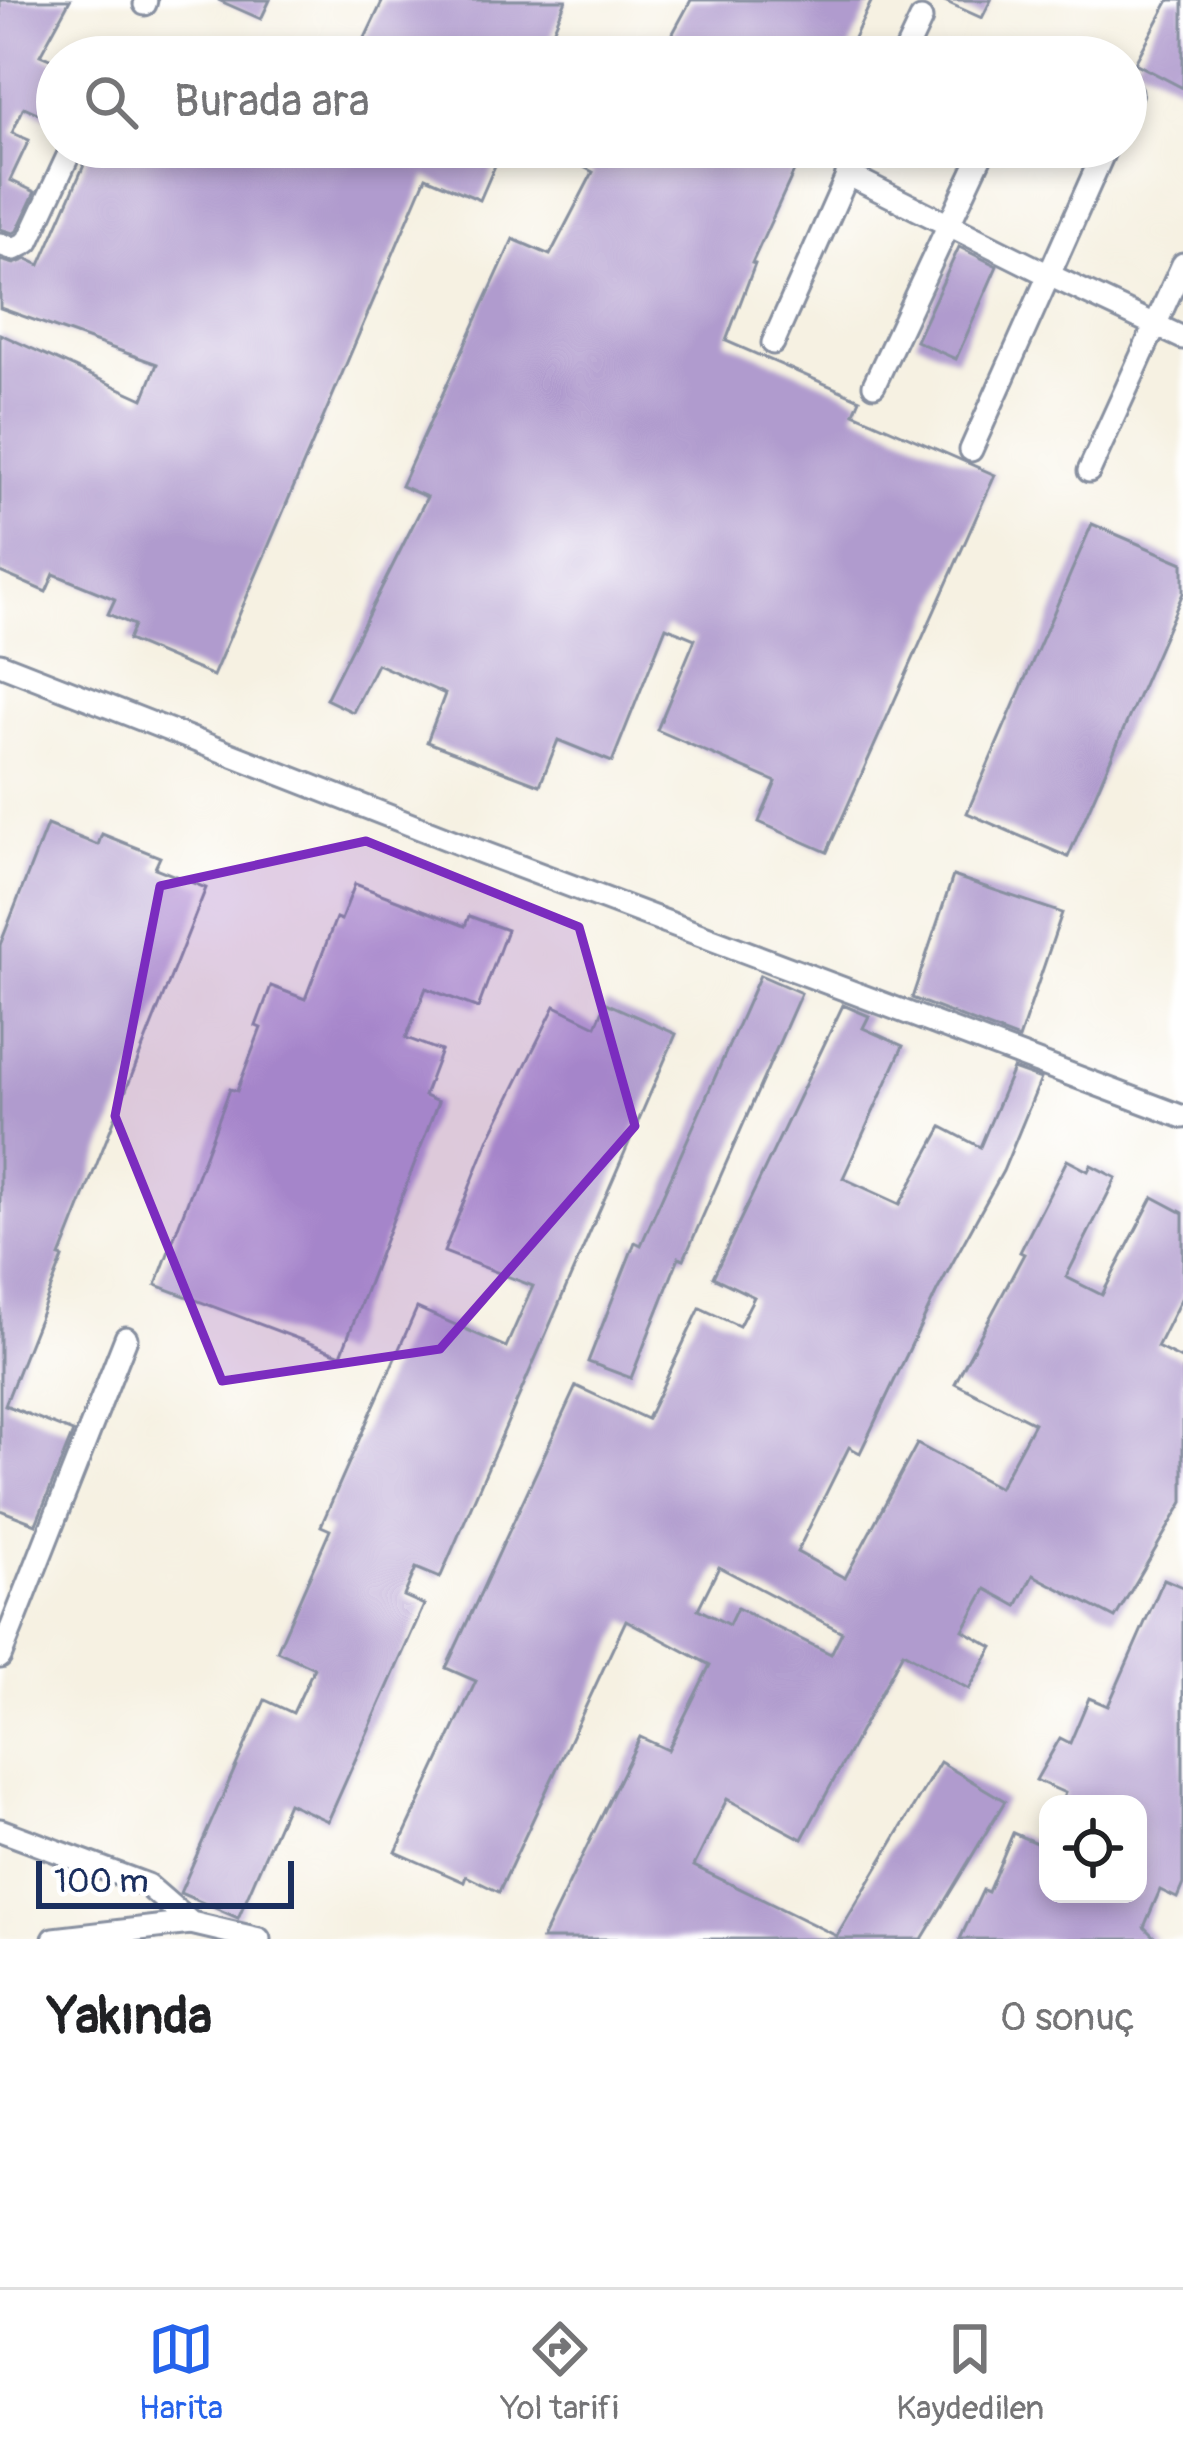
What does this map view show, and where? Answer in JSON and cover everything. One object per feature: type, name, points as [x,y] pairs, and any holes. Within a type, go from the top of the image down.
[{"type":"street","points":[[913,36],[921,20]]},
{"type":"street","points":[[0,244],[14,249],[28,242],[62,168]]},
{"type":"street","points":[[773,343],[850,168]]},
{"type":"street","points":[[874,385],[976,168]]},
{"type":"street","points":[[970,450],[1097,168]]},
{"type":"street","points":[[847,174],[1183,338]]},
{"type":"street","points":[[1089,471],[1183,264]]},
{"type":"street","points":[[0,664],[1183,1117]]},
{"type":"street","points":[[0,1657],[126,1338]]},
{"type":"street","points":[[0,1830],[147,1885],[191,1922]]},
{"type":"street","points":[[54,1939],[191,1922],[259,1939]]},
{"type":"highlighted area","points":[[366,841],[579,927],[635,1126],[440,1349],[222,1381],[115,1116],[160,886]]},
{"type":"building","points":[[0,0],[70,0],[50,36],[36,36],[36,112],[24,107],[12,133],[29,140],[10,180],[35,192],[17,231],[0,229]]},
{"type":"building","points":[[218,0],[270,0],[261,19]]},
{"type":"building","points":[[383,0],[566,0],[551,36],[366,36]]},
{"type":"building","points":[[691,0],[872,0],[855,36],[671,36]]},
{"type":"building","points":[[942,0],[991,0],[982,18]]},
{"type":"building","points":[[1169,0],[1183,0],[1183,88],[1147,69],[1147,41]]},
{"type":"building","points":[[83,168],[494,168],[480,200],[426,177],[213,676],[128,640],[134,625],[108,614],[115,599],[54,574],[46,592],[0,572],[0,334],[143,399],[157,364],[0,308],[0,260],[14,264],[27,259],[40,265]]},
{"type":"building","points":[[586,168],[795,168],[752,263],[726,341],[860,399],[854,413],[995,475],[827,852],[759,822],[776,782],[657,730],[695,639],[666,627],[612,762],[558,740],[540,785],[427,742],[445,694],[377,664],[353,712],[326,699],[427,497],[401,486],[513,239],[550,255],[593,172]]},
{"type":"building","points":[[959,247],[997,266],[956,359],[916,341]]},
{"type":"building","points":[[1092,524],[1183,563],[1183,593],[1068,857],[967,813]]},
{"type":"building","points":[[47,825],[98,845],[102,834],[160,857],[155,868],[206,888],[5,1405],[73,1432],[36,1524],[0,1510],[0,945]]},
{"type":"building","points":[[953,876],[1062,913],[1019,1039],[912,998]]},
{"type":"building","points":[[355,884],[465,926],[469,916],[507,930],[478,1008],[426,988],[406,1038],[441,1051],[424,1096],[438,1102],[341,1355],[156,1285],[230,1089],[237,1091],[271,986],[305,999],[336,918],[341,920]]},
{"type":"building","points":[[760,975],[801,993],[684,1259],[679,1257],[631,1378],[588,1362],[635,1242],[641,1245]]},
{"type":"building","points":[[606,1003],[676,1034],[440,1578],[416,1568],[404,1596],[424,1605],[328,1821],[288,1803],[238,1918],[180,1893],[265,1700],[293,1713],[314,1668],[277,1651],[330,1530],[321,1526],[417,1308],[506,1347],[533,1286],[444,1252],[489,1138],[555,1006],[596,1026]]},
{"type":"building","points":[[843,1005],[869,1016],[863,1028],[903,1046],[843,1178],[900,1204],[942,1127],[980,1147],[1013,1069],[1041,1079],[1003,1171],[937,1291],[860,1453],[849,1447],[797,1552],[845,1578],[917,1444],[999,1488],[1034,1423],[955,1383],[1024,1254],[1020,1252],[1067,1160],[1116,1178],[1066,1277],[1102,1295],[1153,1197],[1183,1213],[1183,1295],[1157,1347],[1183,1360],[1183,1502],[1115,1618],[1033,1575],[1017,1606],[986,1589],[963,1630],[993,1647],[969,1689],[903,1652],[802,1839],[727,1799],[694,1866],[837,1936],[940,1762],[1005,1801],[922,1939],[542,1939],[640,1737],[668,1750],[710,1665],[626,1620],[499,1892],[396,1852],[476,1681],[446,1668],[576,1386],[647,1419],[700,1308],[739,1326],[754,1297],[713,1277]],"holes":[[[719,1567],[842,1632],[831,1654],[737,1608],[729,1625],[698,1609]]]},
{"type":"building","points":[[1164,1579],[1183,1587],[1183,1884],[1177,1898],[1160,1890],[1144,1927],[1156,1939],[960,1939],[983,1890],[988,1892],[1013,1833],[1039,1844],[1039,1903],[1147,1903],[1147,1795],[1064,1795],[1036,1780],[1060,1738],[1070,1743],[1089,1698],[1108,1706]]}]
